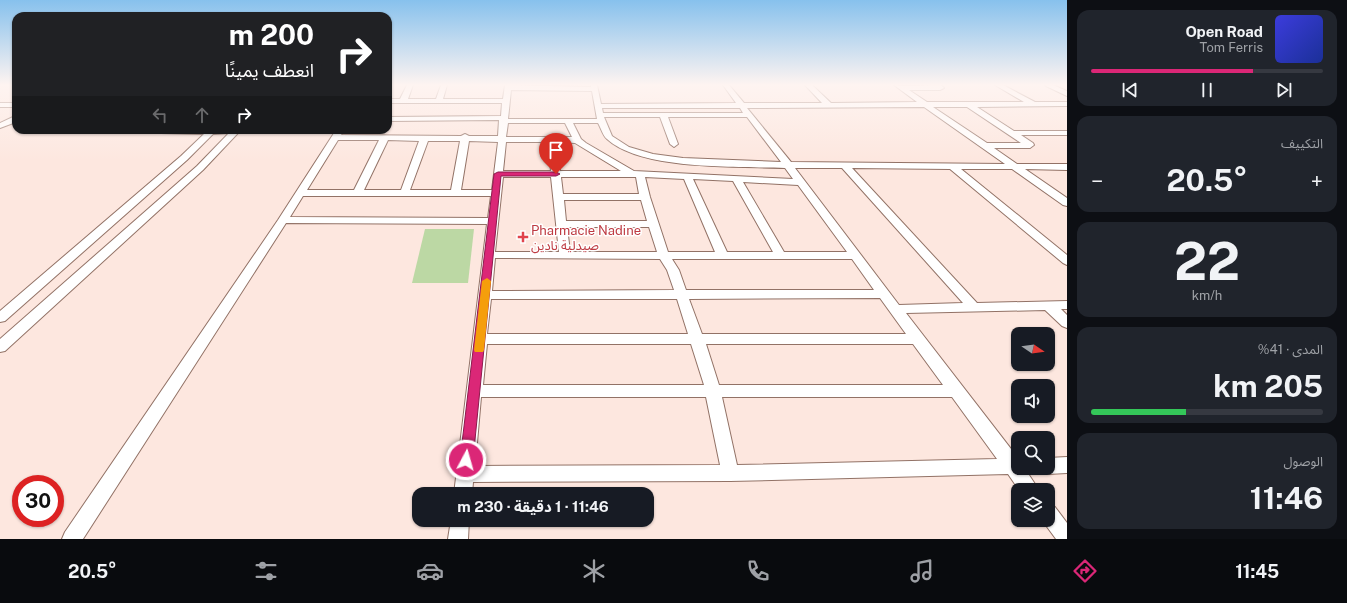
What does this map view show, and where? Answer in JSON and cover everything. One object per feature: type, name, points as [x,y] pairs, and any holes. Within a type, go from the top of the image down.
[{"type":"street","points":[[464,487],[505,110]]},
{"type":"street","points":[[599,110],[609,137],[616,143],[631,151],[652,157],[698,162],[788,165],[1067,167]]},
{"type":"street","points":[[392,119],[568,122],[600,114],[740,110]]},
{"type":"street","points":[[600,114],[663,115],[743,110]]},
{"type":"street","points":[[746,110],[956,391],[1011,461]]},
{"type":"street","points":[[934,110],[1067,203]]},
{"type":"street","points":[[978,110],[1030,145],[985,146]]},
{"type":"street","points":[[663,115],[674,144]]},
{"type":"street","points":[[0,127],[12,121]]},
{"type":"street","points":[[568,122],[577,140],[590,150],[636,174],[664,256],[673,270],[697,339],[712,391],[730,473]]},
{"type":"street","points":[[0,127],[12,127]]},
{"type":"street","points":[[1013,133],[1067,133]]},
{"type":"street","points":[[0,318],[184,158],[209,134]]},
{"type":"street","points":[[0,347],[200,168],[233,134]]},
{"type":"street","points":[[72,539],[282,220],[336,134]]},
{"type":"street","points":[[349,134],[385,137],[465,137],[577,140]]},
{"type":"street","points":[[357,194],[385,137]]},
{"type":"street","points":[[404,194],[424,137]]},
{"type":"street","points":[[455,194],[465,137]]},
{"type":"street","points":[[552,140],[565,255]]},
{"type":"street","points":[[845,166],[973,306]]},
{"type":"street","points":[[952,166],[1067,261]]},
{"type":"street","points":[[498,174],[636,174],[688,178],[801,182]]},
{"type":"street","points":[[688,178],[722,255]]},
{"type":"street","points":[[737,180],[780,255]]},
{"type":"street","points":[[299,193],[496,193]]},
{"type":"street","points":[[559,197],[645,197]]},
{"type":"street","points":[[282,220],[493,221]]},
{"type":"street","points":[[562,224],[654,224]]},
{"type":"street","points":[[489,256],[856,256]]},
{"type":"street","points":[[485,294],[884,294]]},
{"type":"street","points":[[1048,305],[1067,323]]},
{"type":"street","points":[[895,309],[1067,305]]},
{"type":"street","points":[[480,339],[917,339]]},
{"type":"street","points":[[474,391],[956,391]]},
{"type":"street","points":[[1055,466],[1067,465]]},
{"type":"street","points":[[465,474],[730,473],[1011,466]]},
{"type":"street","points":[[1055,522],[1067,538]]},
{"type":"street","points":[[458,539],[459,527]]},
{"type":"green space","points":[[425,229],[474,229],[468,283],[412,283]]},
{"type":"slow traffic","points":[[479,350],[487,281]]},
{"type":"place","name":"Pharmacie Nadine صيدلية نادين","points":[[523,237]]},
{"type":"route","points":[[466,460],[498,174],[556,174]]}]
